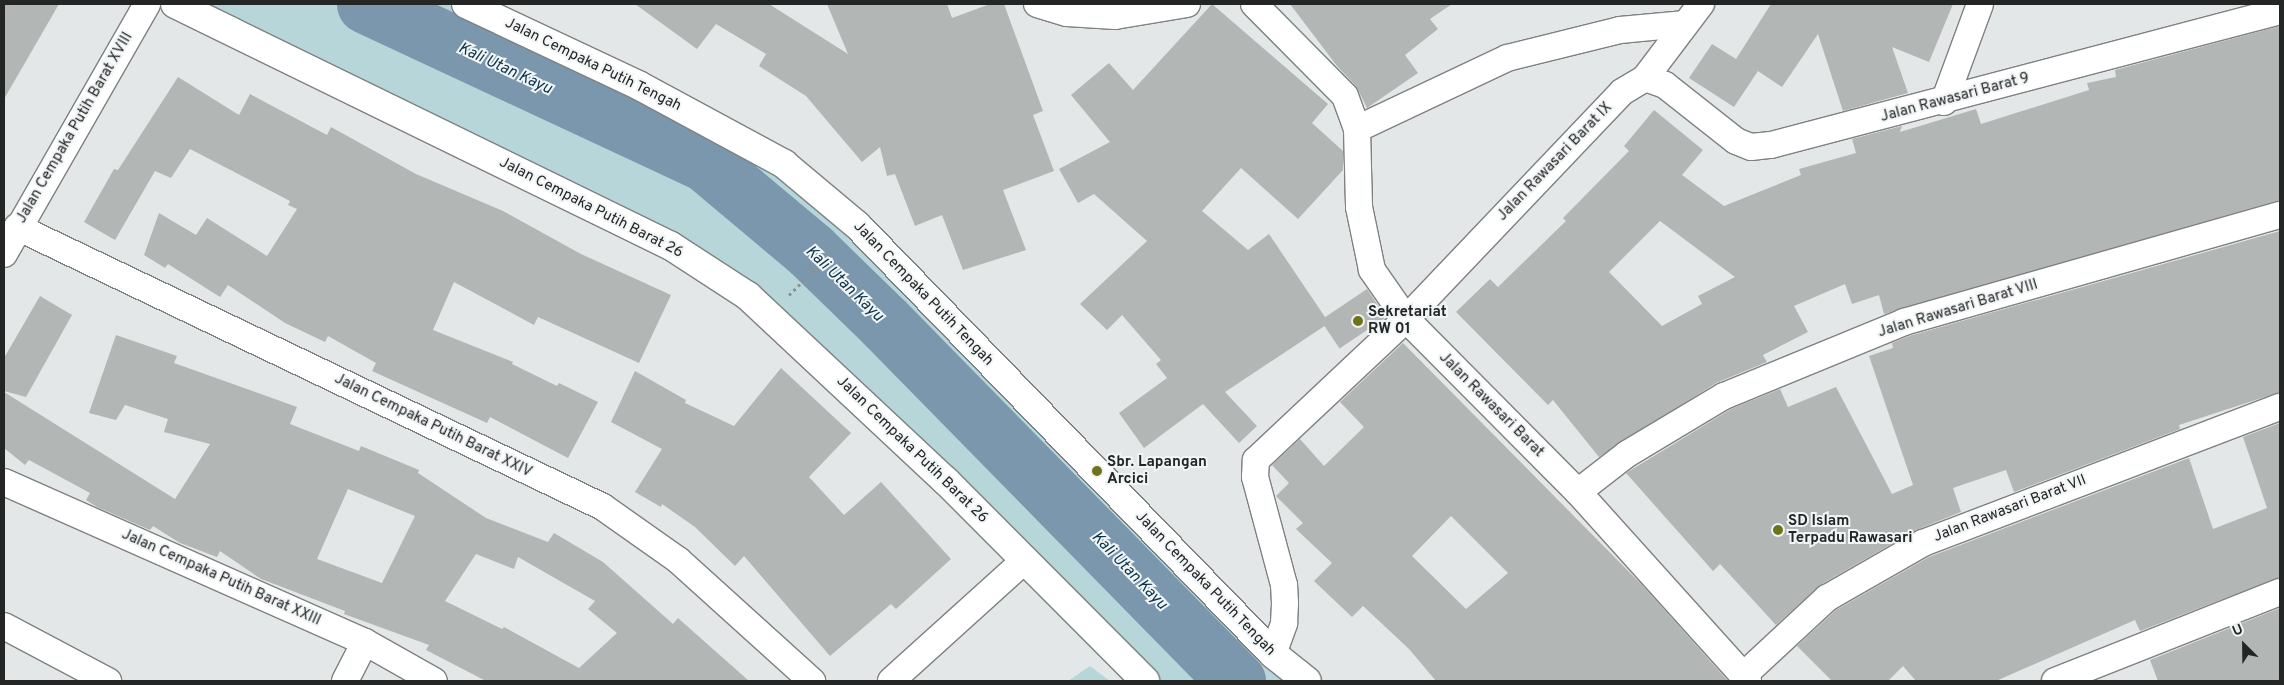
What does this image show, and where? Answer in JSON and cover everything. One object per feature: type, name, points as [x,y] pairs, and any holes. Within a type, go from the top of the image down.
[{"type":"street","name":"Jalan Cempaka Putih Barat XVIII","points":[[4,254],[148,4]]},
{"type":"street","name":"Jalan Cempaka Putih Barat 26","points":[[175,4],[671,246],[716,274],[775,320],[1025,560],[1145,681]]},
{"type":"street","name":"Jalan Cempaka Putih Tengah","points":[[466,4],[640,86],[784,164],[857,225],[1273,654],[1307,681]]},
{"type":"street","points":[[1037,4],[1068,13],[1115,16],[1186,4]]},
{"type":"street","name":"Jalan Rawasari Barat","points":[[1254,4],[1345,96],[1357,129],[1359,207],[1372,270],[1406,319],[1578,492],[1745,679]]},
{"type":"street","name":"Jalan Rawasari Barat IX","points":[[1406,319],[1622,92],[1645,78],[1683,24],[1702,4]]},
{"type":"street","points":[[1944,102],[1980,4]]},
{"type":"street","name":"Jalan Rawasari Barat 9","points":[[1645,78],[1664,85],[1736,141],[1751,147],[1771,145],[1944,102],[2280,11]]},
{"type":"street","points":[[1357,129],[1507,58],[1620,30],[1683,24]]},
{"type":"street","name":"Jalan Rawasari Barat VIII","points":[[1578,492],[1627,454],[1724,396],[1904,322],[2280,215]]},
{"type":"street","name":"Jalan Cempaka Putih Barat XXIV","points":[[18,227],[603,507],[678,560],[812,681]]},
{"type":"street","points":[[1273,654],[1284,623],[1285,603],[1255,477],[1256,460],[1406,319]]},
{"type":"street","name":"Jalan Rawasari Barat VII","points":[[1745,679],[1827,598],[1923,543],[2280,407]]},
{"type":"street","name":"Jalan Cempaka Putih Barat XXIII","points":[[4,482],[365,642],[434,681]]},
{"type":"street","points":[[891,681],[1025,560]]},
{"type":"street","points":[[2058,680],[2280,592]]},
{"type":"street","points":[[4,626],[94,678]]},
{"type":"street","points":[[345,681],[365,642]]},
{"type":"path","points":[[798,286],[835,248]]},
{"type":"shaded area","points":[[175,4],[468,4],[775,166],[847,229],[1296,681],[1145,681],[748,296]]},
{"type":"shaded area","points":[[1090,666],[1110,681],[1068,681]]},
{"type":"building","points":[[4,4],[59,4],[4,99]]},
{"type":"building","points":[[635,4],[769,4],[848,54],[827,4],[947,4],[952,18],[990,4],[1004,4],[1043,111],[1033,115],[1054,171],[1003,190],[1026,250],[963,270],[942,215],[915,226],[895,174],[887,176],[880,147],[862,162],[806,96],[759,66],[766,54],[716,24],[697,49]]},
{"type":"building","points":[[1212,4],[1328,104],[1312,123],[1343,151],[1343,170],[1298,219],[1241,168],[1202,211],[1248,250],[1269,234],[1329,323],[1225,392],[1257,426],[1239,443],[1203,404],[1144,448],[1119,413],[1167,378],[1156,364],[1161,360],[1122,315],[1107,330],[1080,304],[1147,241],[1094,194],[1078,203],[1059,169],[1110,142],[1071,95],[1109,63],[1133,90]]},
{"type":"building","points":[[1290,4],[1452,4],[1430,19],[1438,29],[1405,55],[1418,73],[1367,108],[1356,86],[1337,66]]},
{"type":"building","points":[[1771,4],[1953,4],[1929,62],[1892,47],[1908,93],[1843,111],[1818,34],[1782,87],[1758,71],[1734,107],[1689,78],[1712,44],[1736,59]]},
{"type":"building","points":[[2280,26],[2280,200],[1884,314],[1879,295],[1852,304],[1845,284],[1794,306],[1808,332],[1763,355],[1767,362],[1716,383],[1599,457],[1553,400],[1548,405],[1456,312],[1490,279],[1498,287],[1566,221],[1563,218],[1629,151],[1624,146],[1654,110],[1703,150],[1682,175],[1724,206],[1801,175],[1799,169],[1856,153],[1852,139],[1902,126],[1900,132],[1976,109],[1981,124],[2089,90],[2087,83],[2116,77],[2115,70]],"holes":[[[1660,221],[1735,277],[1698,296],[1702,304],[1662,326],[1609,272]]]},
{"type":"building","points":[[178,77],[239,115],[250,94],[327,135],[331,127],[416,174],[503,211],[581,254],[671,295],[639,363],[538,317],[534,325],[454,282],[433,330],[513,362],[512,364],[557,386],[559,383],[598,402],[568,458],[490,417],[487,423],[372,371],[376,363],[328,336],[325,342],[285,323],[228,285],[220,297],[168,264],[165,268],[144,255],[159,213],[196,235],[207,218],[267,256],[297,209],[288,205],[290,201],[190,149],[171,178],[155,171],[115,240],[84,222],[114,169],[118,170]]},
{"type":"building","points":[[2280,231],[2280,392],[2179,425],[2180,429],[2014,492],[2006,470],[1953,488],[1961,512],[1916,530],[1820,585],[1776,625],[1720,564],[1713,571],[1626,473],[1731,409],[1780,389],[1788,407],[1836,387],[1892,494],[1913,485],[1869,356],[1893,348],[1892,343],[1909,336]]},
{"type":"building","name":"Sekretariat RW 01","points":[[1367,289],[1386,317],[1340,349],[1321,320]]},
{"type":"building","points":[[40,296],[72,315],[26,397],[4,391],[4,358]]},
{"type":"building","points":[[116,335],[177,356],[174,363],[297,407],[290,424],[359,451],[361,446],[419,470],[418,473],[486,518],[548,542],[554,533],[603,562],[673,624],[678,618],[749,681],[486,681],[426,650],[429,645],[344,614],[345,611],[261,579],[220,551],[217,557],[180,543],[153,526],[150,530],[97,507],[86,500],[90,493],[29,460],[25,465],[4,448],[4,392],[175,499],[210,444],[164,432],[168,419],[125,405],[116,420],[89,413]],"holes":[[[348,489],[415,516],[382,583],[317,559]],[[476,554],[514,569],[518,557],[595,601],[588,609],[617,633],[579,668],[504,627],[502,629],[445,601]]]},
{"type":"building","points":[[1403,343],[1643,586],[1728,681],[1436,681],[1409,649],[1363,606],[1352,617],[1314,581],[1332,563],[1296,529],[1303,523],[1276,496],[1289,483],[1272,465],[1300,439],[1324,466],[1364,427],[1340,402]],"holes":[[[1451,516],[1508,573],[1466,609],[1412,556]]]},
{"type":"building","points":[[781,368],[851,433],[809,477],[844,515],[881,482],[951,559],[896,609],[891,604],[830,656],[744,556],[735,566],[695,527],[662,504],[661,507],[635,492],[662,449],[611,422],[635,371],[686,400],[685,403],[734,426]]},
{"type":"building","points":[[2280,423],[2280,577],[2140,631],[2135,620],[1996,681],[1916,681],[1903,666],[1888,681],[1832,681],[1797,646],[1836,610],[1929,557],[2189,458],[2213,529],[2267,508],[2243,437]]},
{"type":"building","points":[[2280,608],[2280,681],[2158,681],[2150,660]]},
{"type":"waterway","name":"Kali Utan Kayu","points":[[366,4],[705,162],[811,251],[884,322],[1236,681]]},
{"type":"place","name":"Sekretariat RW 01","points":[[1358,321]]},
{"type":"place","name":"Sbr. Lapangan Arcici","points":[[1097,471]]},
{"type":"place","name":"SD Islam Terpadu Rawasari","points":[[1778,530]]}]
